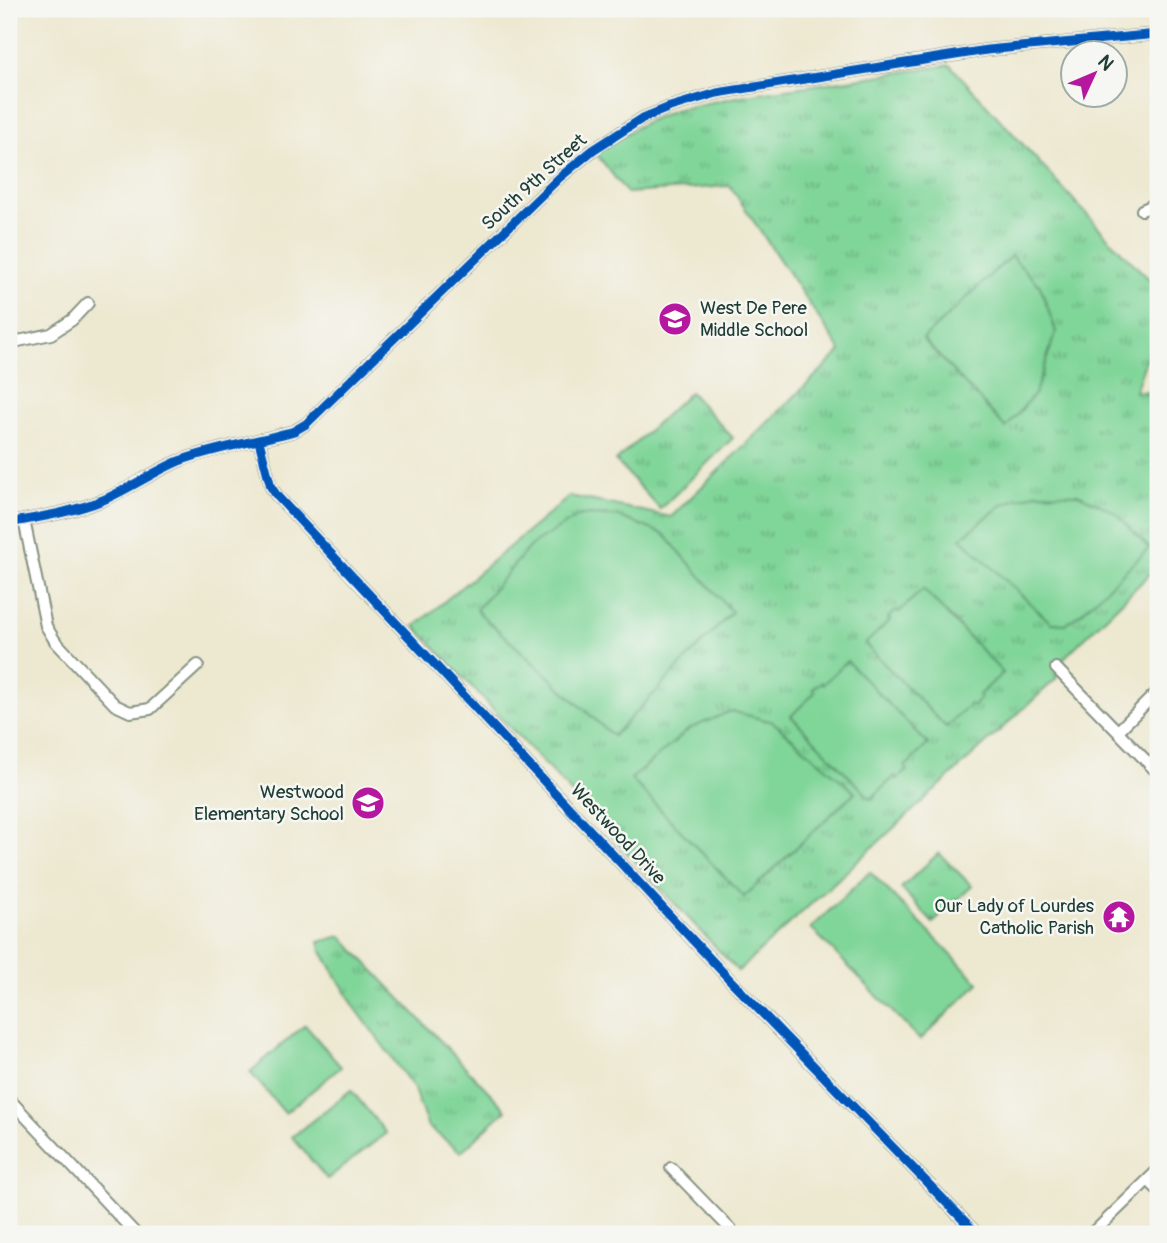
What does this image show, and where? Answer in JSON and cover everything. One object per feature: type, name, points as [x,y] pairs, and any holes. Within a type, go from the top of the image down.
[{"type":"street","name":"South 9th Street","points":[[9,523],[99,501],[179,461],[294,431],[306,424],[559,178],[593,150],[650,115],[717,93],[987,50],[1158,34]]},
{"type":"street","points":[[1142,210],[1158,203]]},
{"type":"street","points":[[9,343],[51,334],[72,320],[88,303]]},
{"type":"street","name":"Westwood Drive","points":[[259,441],[271,487],[277,496],[732,982],[977,1234]]},
{"type":"street","points":[[24,520],[46,626],[55,640],[115,705],[130,712],[150,709],[198,665]]},
{"type":"street","points":[[1056,668],[1158,772]]},
{"type":"street","points":[[1118,731],[1158,691]]},
{"type":"street","points":[[9,1099],[136,1234]]},
{"type":"street","points":[[671,1168],[735,1234]]},
{"type":"street","points":[[1092,1234],[1158,1170]]},
{"type":"street","points":[[1148,1180],[1158,1190]]},
{"type":"green space","points":[[950,65],[1112,242],[1158,288],[1158,333],[1135,392],[1158,391],[1158,566],[1064,658],[1056,679],[738,971],[415,626],[570,496],[671,517],[841,351],[730,186],[627,193],[595,152],[644,123],[674,110],[746,95]]},
{"type":"green space","points":[[1011,256],[1040,286],[1056,332],[1035,393],[1006,428],[923,339]]},
{"type":"green space","points":[[690,392],[733,438],[660,509],[616,461]]},
{"type":"green space","points":[[1036,493],[1078,494],[1115,512],[1149,548],[1066,624],[1051,623],[961,538],[1003,504]]},
{"type":"green space","points":[[580,515],[617,516],[664,534],[732,612],[613,736],[476,610],[530,546]]},
{"type":"green space","points":[[923,589],[1003,673],[979,695],[981,698],[973,706],[970,704],[946,727],[865,644],[890,620],[888,618],[896,610],[899,612]]},
{"type":"green space","points":[[847,661],[928,744],[905,767],[907,770],[898,779],[895,776],[871,799],[791,716],[815,692],[813,689],[821,682],[823,684]]},
{"type":"green space","points":[[731,711],[773,722],[855,792],[744,897],[631,779],[689,729]]},
{"type":"green space","points":[[939,853],[972,886],[933,923],[901,888]]},
{"type":"green space","points":[[870,872],[979,983],[920,1040],[811,928]]},
{"type":"green space","points":[[341,936],[506,1110],[461,1152],[428,1127],[413,1087],[354,1006],[321,950],[319,942]]},
{"type":"green space","points":[[305,1025],[341,1067],[285,1113],[250,1072]]},
{"type":"green space","points":[[351,1090],[386,1133],[327,1179],[292,1137]]},
{"type":"cycle path","points":[[9,523],[92,504],[113,496],[179,461],[294,431],[306,424],[559,178],[593,150],[643,118],[717,93],[987,50],[1158,34]]},
{"type":"cycle path","points":[[259,441],[271,487],[277,496],[732,982],[977,1234]]},
{"type":"place","name":"West De Pere Middle School","points":[[675,319]]},
{"type":"place","name":"Westwood Elementary School","points":[[368,803]]},
{"type":"place","name":"Our Lady of Lourdes Catholic Parish","points":[[1119,917]]}]
